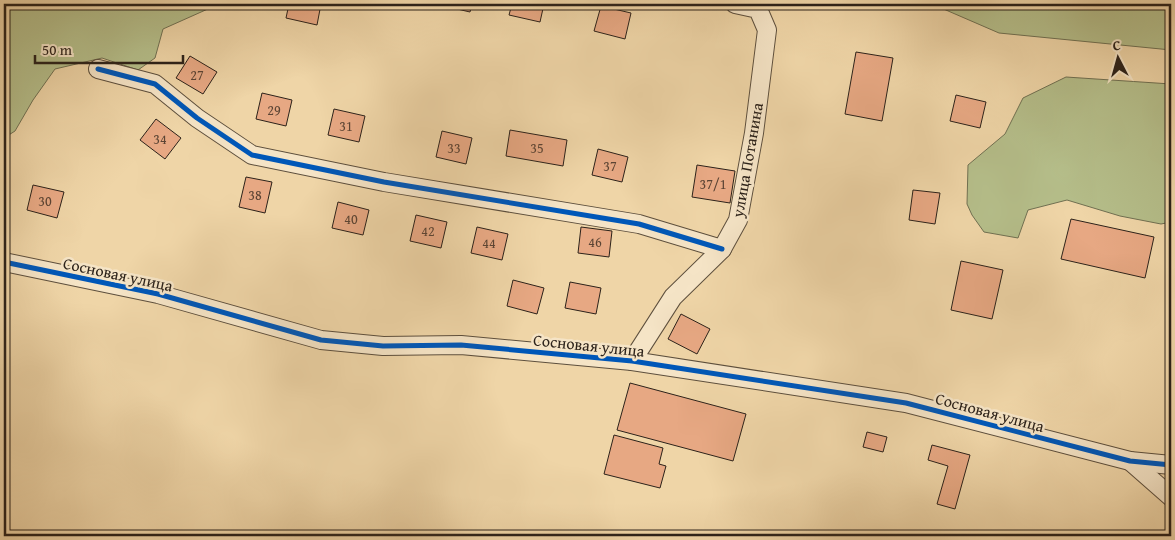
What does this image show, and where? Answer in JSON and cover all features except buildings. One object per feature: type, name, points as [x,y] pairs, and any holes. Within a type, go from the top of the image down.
[{"type":"street","name":"улица Потанина","points":[[632,361],[673,297],[722,249],[738,220],[754,133],[767,30],[758,9],[735,4]]},
{"type":"street","points":[[98,70],[154,84],[197,118],[252,155],[384,182],[639,224],[722,249]]},
{"type":"street","name":"Сосновая улица","points":[[4,262],[158,294],[321,340],[383,346],[461,345],[632,361],[906,403],[1130,461],[1171,465]]},
{"type":"street","points":[[1130,461],[1171,497]]},
{"type":"green space","points":[[4,4],[219,4],[163,29],[155,58],[138,70],[102,58],[55,69],[33,100],[15,131],[4,138]]},
{"type":"green space","points":[[932,4],[1171,4],[1171,50],[999,33]]},
{"type":"green space","points":[[1066,77],[1171,84],[1171,222],[1161,224],[1120,216],[1067,200],[1028,210],[1018,238],[984,232],[967,204],[968,165],[1005,134],[1023,98]]},
{"type":"cycle path","points":[[98,69],[155,84],[197,118],[252,155],[384,182],[639,224],[722,249]]},
{"type":"cycle path","points":[[4,262],[158,294],[321,340],[383,346],[461,345],[632,361],[906,403],[1130,461],[1171,465]]}]
